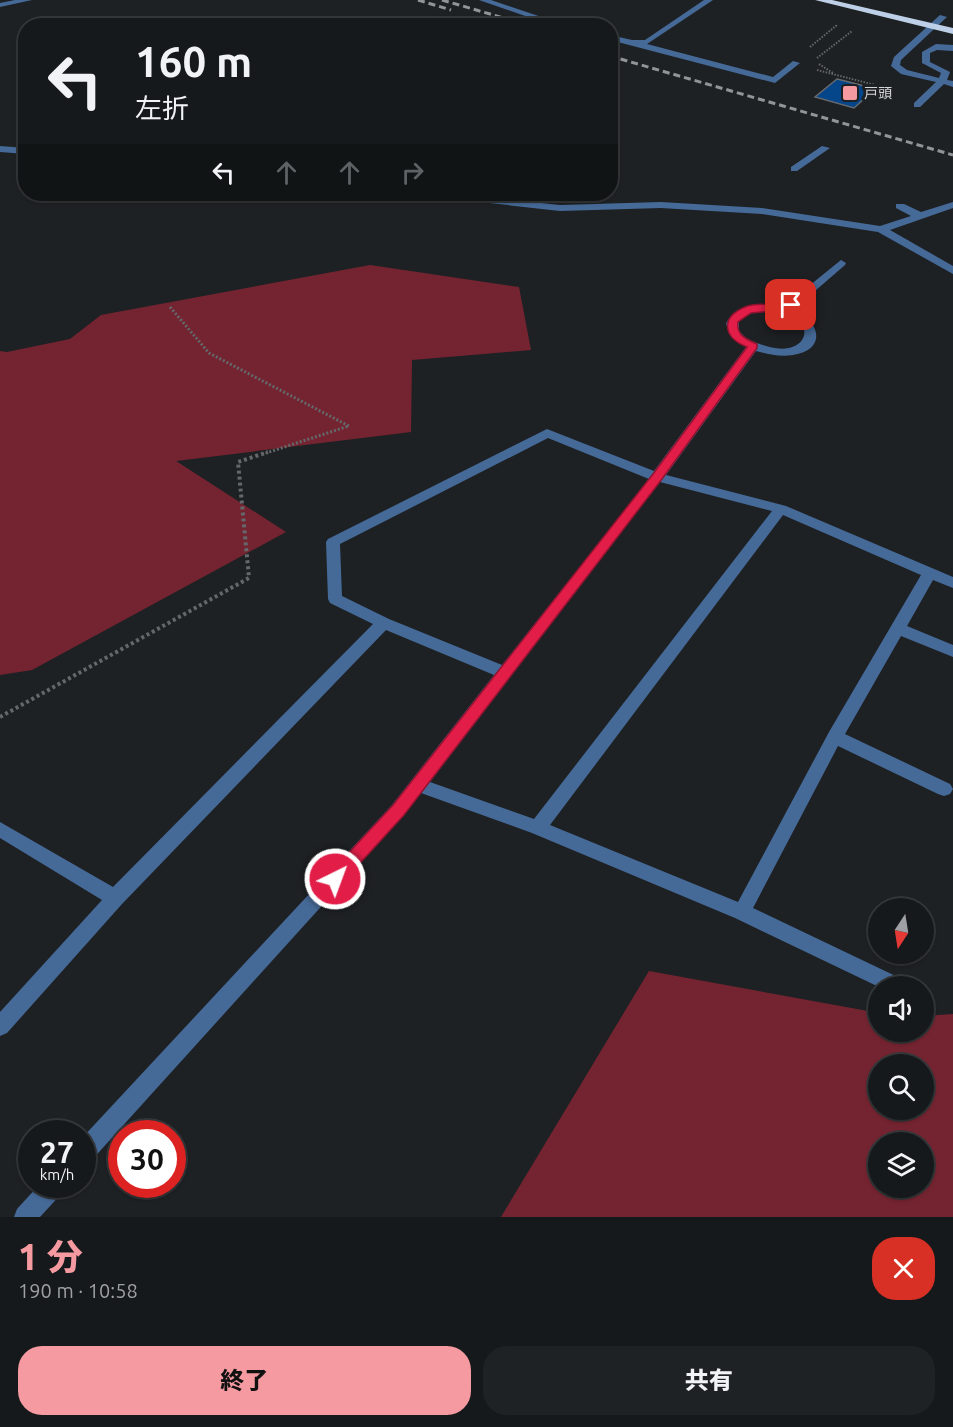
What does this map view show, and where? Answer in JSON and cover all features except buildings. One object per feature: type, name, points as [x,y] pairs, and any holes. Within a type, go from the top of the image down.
[{"type":"highway","points":[[820,0],[953,31]]},
{"type":"highway","points":[[866,0],[948,19]]},
{"type":"street","points":[[0,5],[28,0]]},
{"type":"street","points":[[483,0],[539,18]]},
{"type":"street","points":[[632,43],[648,42],[709,0]]},
{"type":"street","points":[[948,19],[932,27],[897,60],[895,66],[904,72],[953,84]]},
{"type":"street","points":[[618,39],[776,80],[796,63]]},
{"type":"street","points":[[916,105],[942,81],[946,72],[926,63],[926,52],[936,47],[953,48]]},
{"type":"street","points":[[794,170],[825,148]]},
{"type":"street","points":[[0,150],[18,151]]},
{"type":"street","points":[[503,201],[560,207],[662,205],[762,211],[881,229],[953,271]]},
{"type":"street","points":[[900,206],[918,216]]},
{"type":"street","points":[[881,229],[952,206]]},
{"type":"street","points":[[925,255],[939,248]]},
{"type":"street","points":[[785,311],[841,263]]},
{"type":"street","points":[[759,308],[797,314],[806,320],[813,335],[810,342],[792,351],[765,351],[753,346],[742,341],[735,334],[732,327],[733,320],[739,314],[759,308]]},
{"type":"street","points":[[96,1139],[398,810],[657,477],[753,346]]},
{"type":"street","points":[[504,673],[384,623],[335,598],[333,542],[547,433],[657,477],[781,509],[953,583]]},
{"type":"street","points":[[538,828],[781,509]]},
{"type":"street","points":[[742,912],[835,737],[930,573]]},
{"type":"street","points":[[0,1026],[115,898],[384,623]]},
{"type":"street","points":[[898,629],[953,651]]},
{"type":"street","points":[[835,737],[944,789]]},
{"type":"street","points":[[417,785],[538,828],[742,912],[876,976]]},
{"type":"street","points":[[0,829],[115,898]]},
{"type":"street","points":[[25,1217],[42,1198]]},
{"type":"path","points":[[842,21],[800,55],[796,63],[924,97]]},
{"type":"path","points":[[837,75],[814,60],[852,32]]},
{"type":"path","points":[[857,84],[861,81]]},
{"type":"path","points":[[0,717],[249,578],[238,462],[349,426],[209,353],[170,307]]},
{"type":"shaded area","points":[[370,265],[519,287],[531,350],[412,360],[411,432],[176,461],[286,532],[32,670],[0,675],[0,351],[7,352],[70,339],[101,315]]},
{"type":"shaded area","points":[[649,971],[868,1011],[868,1042],[934,1042],[934,1015],[953,1014],[953,1217],[501,1217]]},
{"type":"railway","points":[[418,0],[451,10]]},
{"type":"railway","points":[[442,0],[504,18]]},
{"type":"railway","points":[[618,58],[953,155]]},
{"type":"place","name":"戸頭","points":[[850,93]]},
{"type":"route","points":[[335,879],[398,810],[657,477],[753,346],[742,341],[735,334],[732,327],[733,320],[748,310],[772,308],[785,311],[791,305]]}]
